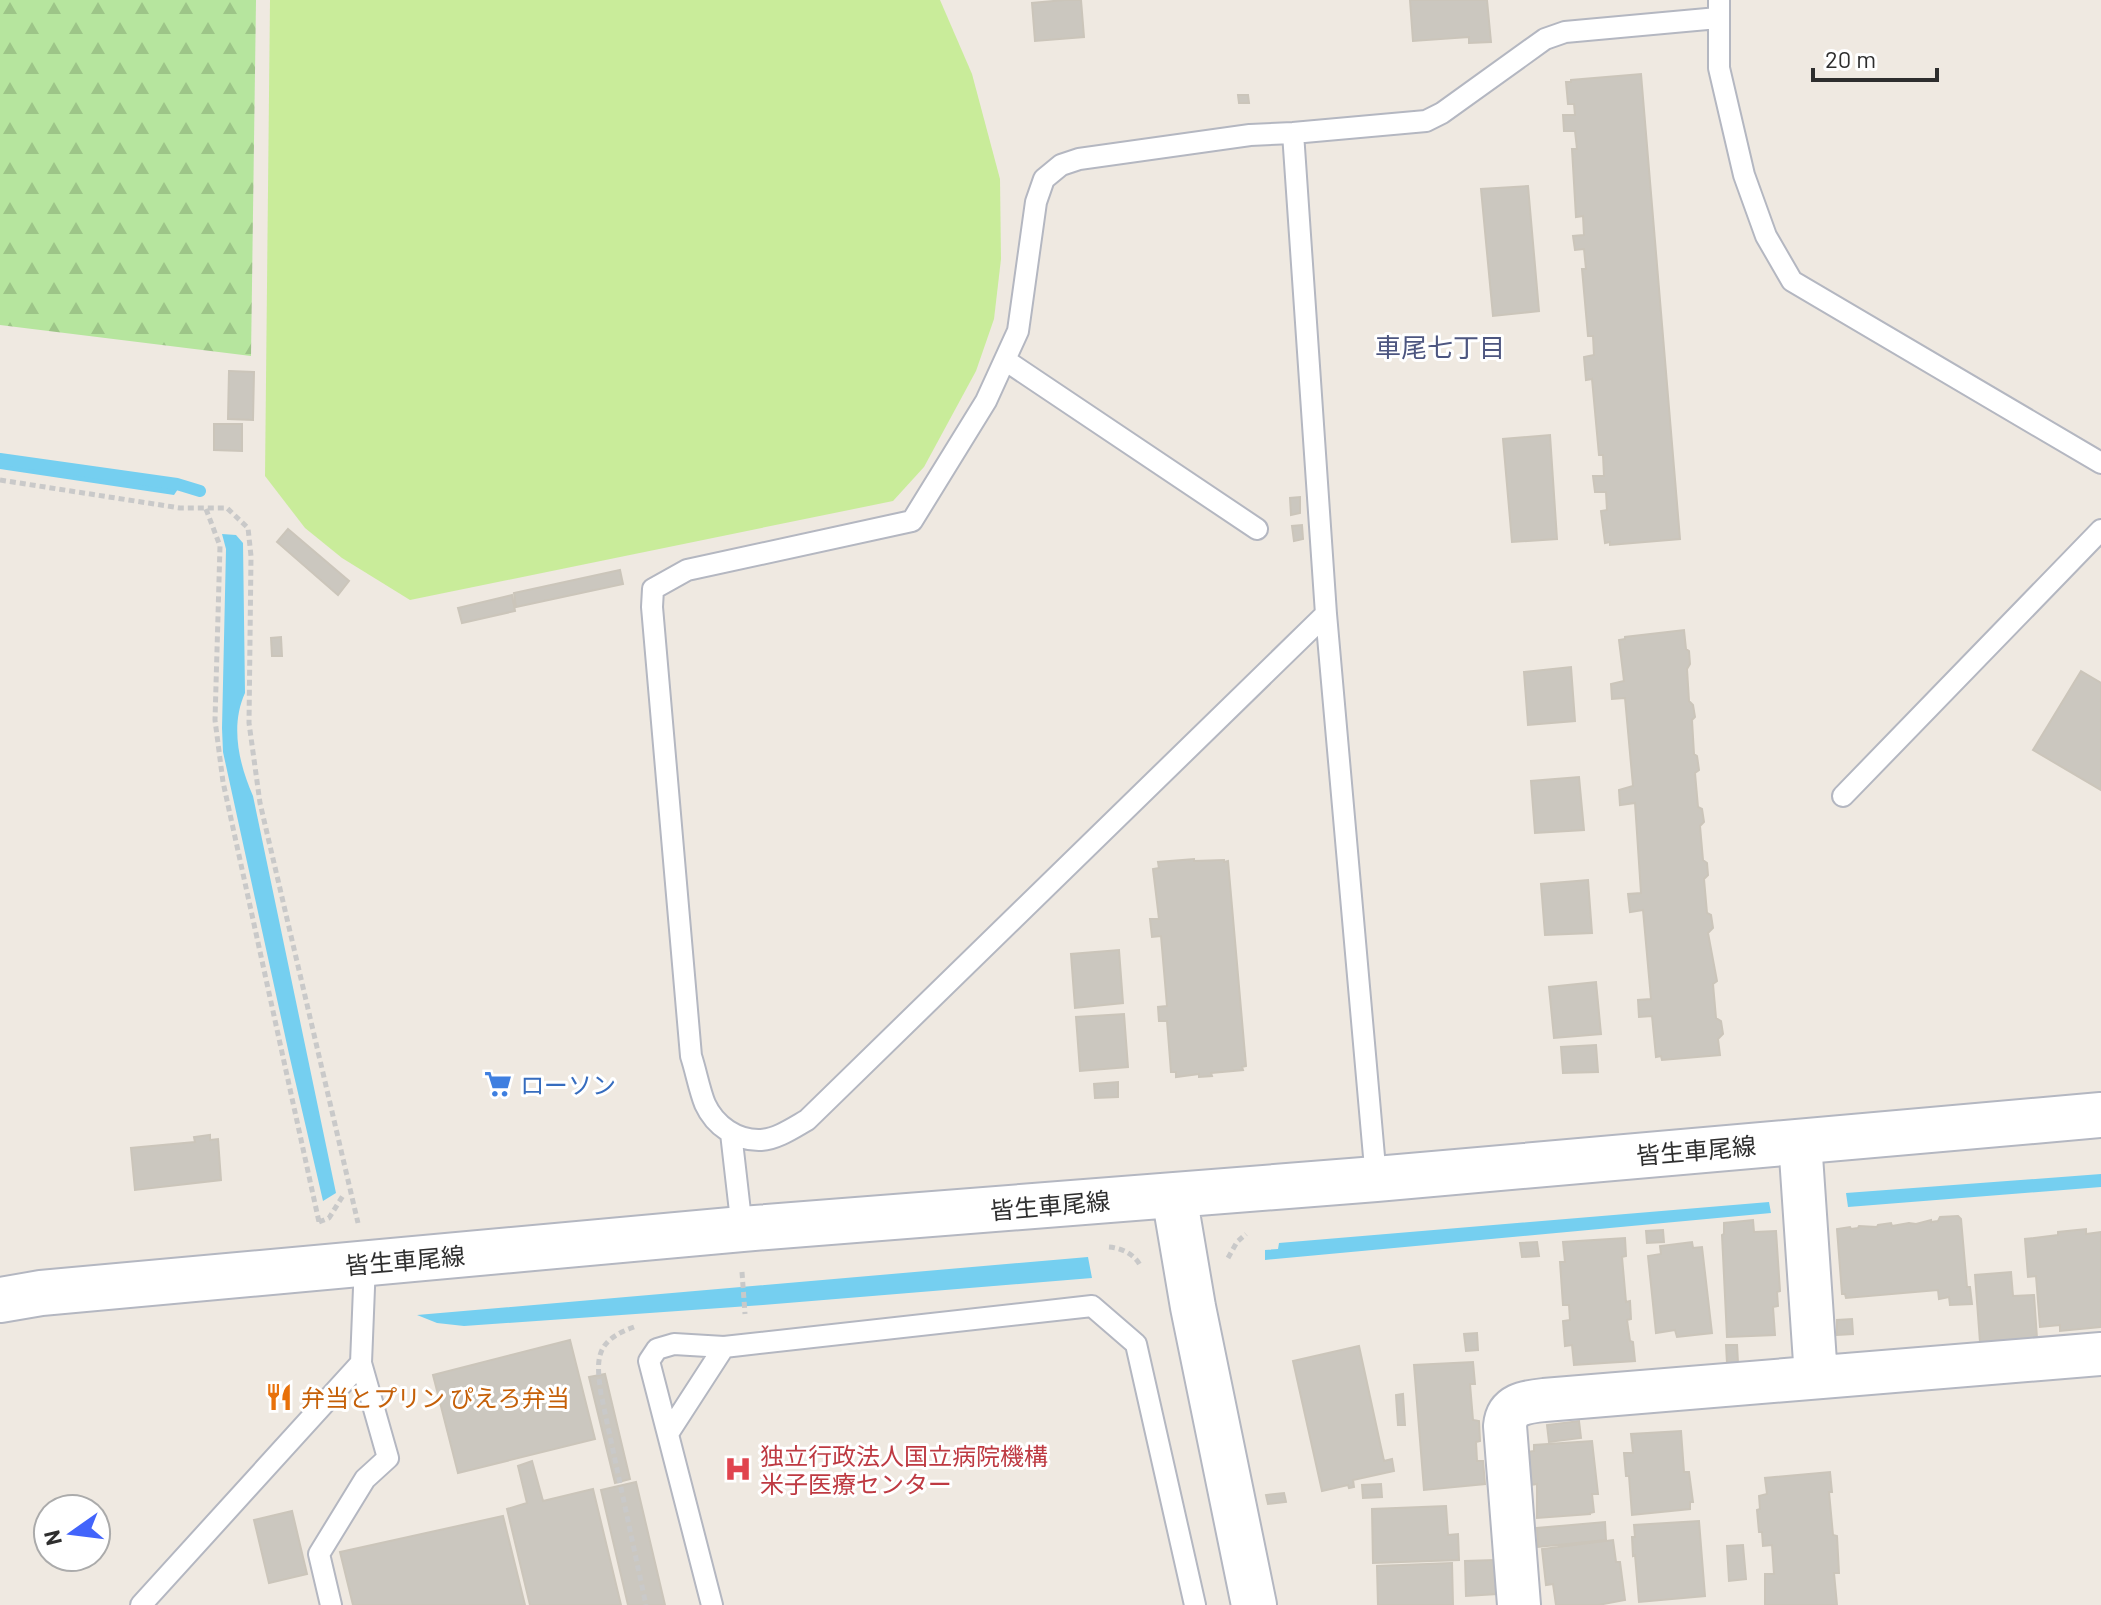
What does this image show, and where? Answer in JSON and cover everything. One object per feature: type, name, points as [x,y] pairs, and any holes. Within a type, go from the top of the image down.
[{"type":"main road","name":"皆生車尾線","points":[[0,1300],[41,1293],[365,1263],[742,1250],[1174,1195],[2101,1115]]},
{"type":"main road","points":[[1174,1195],[1193,1307],[1254,1605]]},
{"type":"street","points":[[1800,1141],[1816,1377]]},
{"type":"street","points":[[1519,1605],[1505,1442],[1506,1419],[1510,1409],[1520,1404],[2101,1354]]},
{"type":"lane","points":[[1326,614],[807,1120],[783,1134],[762,1140],[725,1131],[706,1106],[691,1056],[653,623],[653,589],[687,570],[912,521],[986,401],[1018,331],[1036,202],[1044,179],[1061,165],[1079,159],[1250,135],[1426,121],[1442,113],[1545,39],[1565,32],[1718,9],[1719,68],[1744,175],[1766,236],[1792,281],[2101,463]]},
{"type":"lane","points":[[1293,133],[1326,614],[1376,1179]]},
{"type":"lane","points":[[1005,360],[1257,529]]},
{"type":"lane","points":[[1843,796],[2101,530]]},
{"type":"lane","points":[[731,1133],[742,1250]]},
{"type":"lane","points":[[331,1605],[319,1554],[365,1479],[388,1458],[361,1363],[365,1263]]},
{"type":"lane","points":[[712,1605],[649,1361],[657,1349],[674,1344],[724,1347],[1092,1306],[1136,1344],[1195,1605]]},
{"type":"lane","points":[[669,1432],[724,1347]]},
{"type":"lane","points":[[141,1605],[361,1363]]},
{"type":"path","points":[[0,480],[180,508],[227,508],[248,528],[251,556],[249,723],[260,803],[352,1191],[365,1263]]},
{"type":"path","points":[[206,509],[220,546],[215,720],[223,782],[319,1222]]},
{"type":"path","points":[[1222,1267],[1237,1242],[1249,1231]]},
{"type":"path","points":[[742,1250],[745,1316]]},
{"type":"green space","points":[[0,0],[256,0],[251,356],[0,325]]},
{"type":"green space","points":[[270,0],[940,0],[972,74],[1000,179],[1001,259],[994,319],[976,371],[924,467],[893,501],[410,600],[342,558],[305,528],[265,476]]},
{"type":"water","points":[[0,464],[178,489],[174,495],[0,469]]},
{"type":"water","points":[[222,534],[236,535],[243,543],[245,693],[238,719],[238,745],[253,796],[336,1193],[323,1201],[223,752],[226,549]]},
{"type":"water","points":[[2101,1174],[2101,1187],[1848,1207],[1846,1193]]},
{"type":"water","points":[[1769,1202],[1771,1213],[1265,1260],[1265,1250],[1278,1249],[1279,1243]]},
{"type":"water","points":[[1088,1257],[1092,1278],[464,1326],[437,1323],[417,1315]]},
{"type":"building","points":[[1081,0],[1084,37],[1035,41],[1032,3]]},
{"type":"building","points":[[1410,0],[1487,0],[1491,42],[1469,43],[1469,37],[1413,41]]},
{"type":"building","points":[[1641,74],[1680,539],[1610,545],[1610,542],[1605,543],[1601,511],[1607,510],[1606,492],[1595,492],[1593,476],[1604,476],[1592,379],[1586,380],[1584,357],[1594,355],[1593,336],[1588,336],[1582,269],[1586,269],[1584,249],[1575,250],[1573,236],[1584,235],[1583,216],[1576,217],[1572,149],[1577,149],[1575,131],[1564,131],[1563,115],[1575,115],[1574,104],[1568,104],[1566,82]]},
{"type":"building","points":[[1238,95],[1248,95],[1249,103],[1239,103]]},
{"type":"building","points":[[1528,186],[1539,311],[1493,316],[1481,189]]},
{"type":"building","points":[[229,371],[254,372],[253,420],[228,419]]},
{"type":"building","points":[[214,424],[242,424],[242,451],[214,450]]},
{"type":"building","points":[[1550,435],[1557,539],[1512,542],[1503,439]]},
{"type":"building","points":[[1300,497],[1300,513],[1291,515],[1290,498]]},
{"type":"building","points":[[1302,525],[1303,539],[1294,541],[1292,526]]},
{"type":"building","points":[[288,529],[349,581],[338,595],[277,542]]},
{"type":"building","points":[[620,570],[623,584],[516,607],[514,593]]},
{"type":"building","points":[[512,595],[515,611],[462,623],[458,608]]},
{"type":"building","points":[[1684,630],[1690,664],[1687,669],[1689,701],[1695,717],[1692,720],[1694,754],[1699,770],[1695,773],[1698,807],[1702,809],[1704,822],[1700,826],[1703,860],[1707,863],[1708,875],[1704,879],[1707,913],[1711,915],[1713,928],[1708,933],[1717,981],[1713,984],[1716,1018],[1721,1021],[1723,1034],[1718,1039],[1720,1055],[1662,1060],[1661,1056],[1656,1057],[1652,1016],[1639,1017],[1638,1000],[1651,999],[1643,910],[1630,912],[1628,894],[1641,893],[1635,803],[1620,805],[1619,790],[1633,786],[1625,698],[1612,699],[1611,684],[1624,681],[1619,640]]},
{"type":"building","points":[[281,637],[282,656],[272,656],[271,638]]},
{"type":"building","points":[[1571,667],[1575,721],[1528,725],[1524,672]]},
{"type":"building","points":[[2081,671],[2101,683],[2101,790],[2033,750]]},
{"type":"building","points":[[1579,777],[1584,830],[1535,833],[1531,781]]},
{"type":"building","points":[[1194,859],[1228,861],[1246,1066],[1242,1067],[1243,1070],[1211,1073],[1212,1076],[1176,1077],[1176,1072],[1171,1072],[1167,1021],[1159,1021],[1158,1007],[1167,1006],[1161,936],[1152,937],[1150,919],[1159,919],[1153,869],[1159,868],[1158,862]]},
{"type":"building","points":[[1588,880],[1592,933],[1545,935],[1541,884]]},
{"type":"building","points":[[1119,950],[1123,1003],[1075,1008],[1071,954]]},
{"type":"building","points":[[1596,982],[1601,1034],[1554,1038],[1549,987]]},
{"type":"building","points":[[1124,1014],[1128,1067],[1080,1071],[1076,1017]]},
{"type":"building","points":[[1596,1045],[1598,1072],[1563,1073],[1561,1047]]},
{"type":"building","points":[[1118,1082],[1118,1097],[1095,1098],[1094,1084]]},
{"type":"building","points":[[210,1135],[210,1140],[218,1139],[221,1180],[135,1190],[131,1148],[195,1142],[194,1137]]},
{"type":"building","points":[[1958,1216],[1961,1219],[1967,1287],[1970,1287],[1972,1304],[1950,1305],[1949,1297],[1939,1299],[1938,1290],[1846,1298],[1842,1294],[1837,1229],[1877,1227],[1891,1223],[1892,1226],[1916,1224]]},
{"type":"building","points":[[1753,1220],[1754,1232],[1776,1231],[1780,1291],[1777,1292],[1778,1306],[1773,1307],[1775,1335],[1727,1337],[1724,1223]]},
{"type":"building","points":[[2086,1229],[2086,1234],[2101,1232],[2101,1327],[2060,1331],[2060,1325],[2040,1327],[2036,1276],[2028,1277],[2025,1239]]},
{"type":"building","points":[[1663,1230],[1664,1242],[1647,1243],[1646,1231]]},
{"type":"building","points":[[1625,1238],[1626,1256],[1622,1257],[1626,1302],[1630,1301],[1631,1319],[1627,1320],[1635,1361],[1574,1365],[1572,1345],[1565,1346],[1563,1321],[1570,1320],[1569,1305],[1563,1305],[1560,1262],[1565,1262],[1563,1242]]},
{"type":"building","points":[[1537,1242],[1539,1256],[1522,1257],[1520,1243]]},
{"type":"building","points":[[1692,1242],[1693,1248],[1702,1247],[1712,1333],[1677,1337],[1675,1330],[1656,1333],[1648,1256],[1661,1254],[1660,1246]]},
{"type":"building","points":[[2011,1272],[2013,1296],[2034,1295],[2037,1338],[1980,1342],[1975,1275]]},
{"type":"building","points":[[1852,1319],[1853,1334],[1837,1335],[1837,1320]]},
{"type":"building","points":[[1477,1333],[1478,1350],[1466,1351],[1464,1334]]},
{"type":"building","points":[[570,1340],[595,1439],[458,1473],[433,1375]]},
{"type":"building","points":[[1726,1345],[1737,1345],[1738,1363],[1727,1363]]},
{"type":"building","points":[[1359,1346],[1384,1461],[1392,1459],[1394,1471],[1353,1480],[1354,1487],[1349,1488],[1348,1485],[1322,1491],[1293,1361]]},
{"type":"building","points":[[1473,1362],[1475,1384],[1470,1384],[1473,1420],[1479,1421],[1477,1461],[1483,1461],[1485,1484],[1424,1490],[1414,1365]]},
{"type":"building","points":[[605,1374],[630,1479],[615,1483],[589,1377]]},
{"type":"building","points":[[1403,1394],[1405,1425],[1398,1425],[1396,1395]]},
{"type":"building","points":[[1579,1421],[1581,1438],[1549,1442],[1547,1425]]},
{"type":"building","points":[[1681,1431],[1684,1472],[1689,1472],[1693,1502],[1690,1502],[1690,1509],[1632,1515],[1624,1453],[1633,1453],[1631,1434]]},
{"type":"building","points":[[1592,1441],[1598,1494],[1592,1494],[1594,1512],[1537,1518],[1537,1484],[1530,1485],[1527,1452],[1534,1451],[1534,1445]]},
{"type":"building","points":[[532,1461],[543,1501],[593,1489],[621,1605],[530,1605],[507,1509],[527,1503],[518,1466]]},
{"type":"building","points":[[1830,1472],[1832,1492],[1829,1492],[1833,1535],[1837,1536],[1839,1573],[1834,1573],[1837,1605],[1765,1605],[1765,1574],[1774,1574],[1772,1545],[1763,1546],[1762,1532],[1759,1532],[1757,1510],[1760,1509],[1759,1496],[1767,1494],[1765,1478]]},
{"type":"building","points":[[636,1482],[665,1605],[628,1605],[601,1490]]},
{"type":"building","points":[[1381,1484],[1382,1497],[1363,1498],[1362,1485]]},
{"type":"building","points":[[1284,1493],[1286,1502],[1268,1504],[1266,1495]]},
{"type":"building","points":[[1446,1506],[1448,1535],[1458,1534],[1459,1560],[1373,1563],[1372,1509]]},
{"type":"building","points":[[292,1511],[307,1574],[269,1583],[254,1520]]},
{"type":"building","points":[[503,1516],[525,1605],[353,1605],[340,1552]]},
{"type":"building","points":[[1699,1521],[1705,1596],[1639,1602],[1633,1556],[1634,1525]]},
{"type":"building","points":[[1605,1522],[1606,1540],[1538,1547],[1537,1528]]},
{"type":"building","points":[[1613,1540],[1616,1562],[1620,1562],[1625,1600],[1598,1605],[1556,1605],[1553,1584],[1546,1585],[1542,1549]]},
{"type":"building","points":[[1743,1545],[1746,1579],[1729,1581],[1727,1546]]},
{"type":"building","points":[[1495,1560],[1497,1594],[1466,1596],[1465,1561]]},
{"type":"building","points":[[1452,1563],[1453,1605],[1378,1605],[1377,1566]]},
{"type":"waterway","points":[[0,459],[177,484],[200,491]]},
{"type":"place","name":"ローソン","points":[[498,1084]]},
{"type":"place","name":"弁当とプリン ぴえろ弁当","points":[[279,1397]]},
{"type":"place","name":"独立行政法人国立病院機構 米子医療センター","points":[[738,1469]]},
{"type":"district","name":"車尾七丁目","points":[[1440,346]]}]
